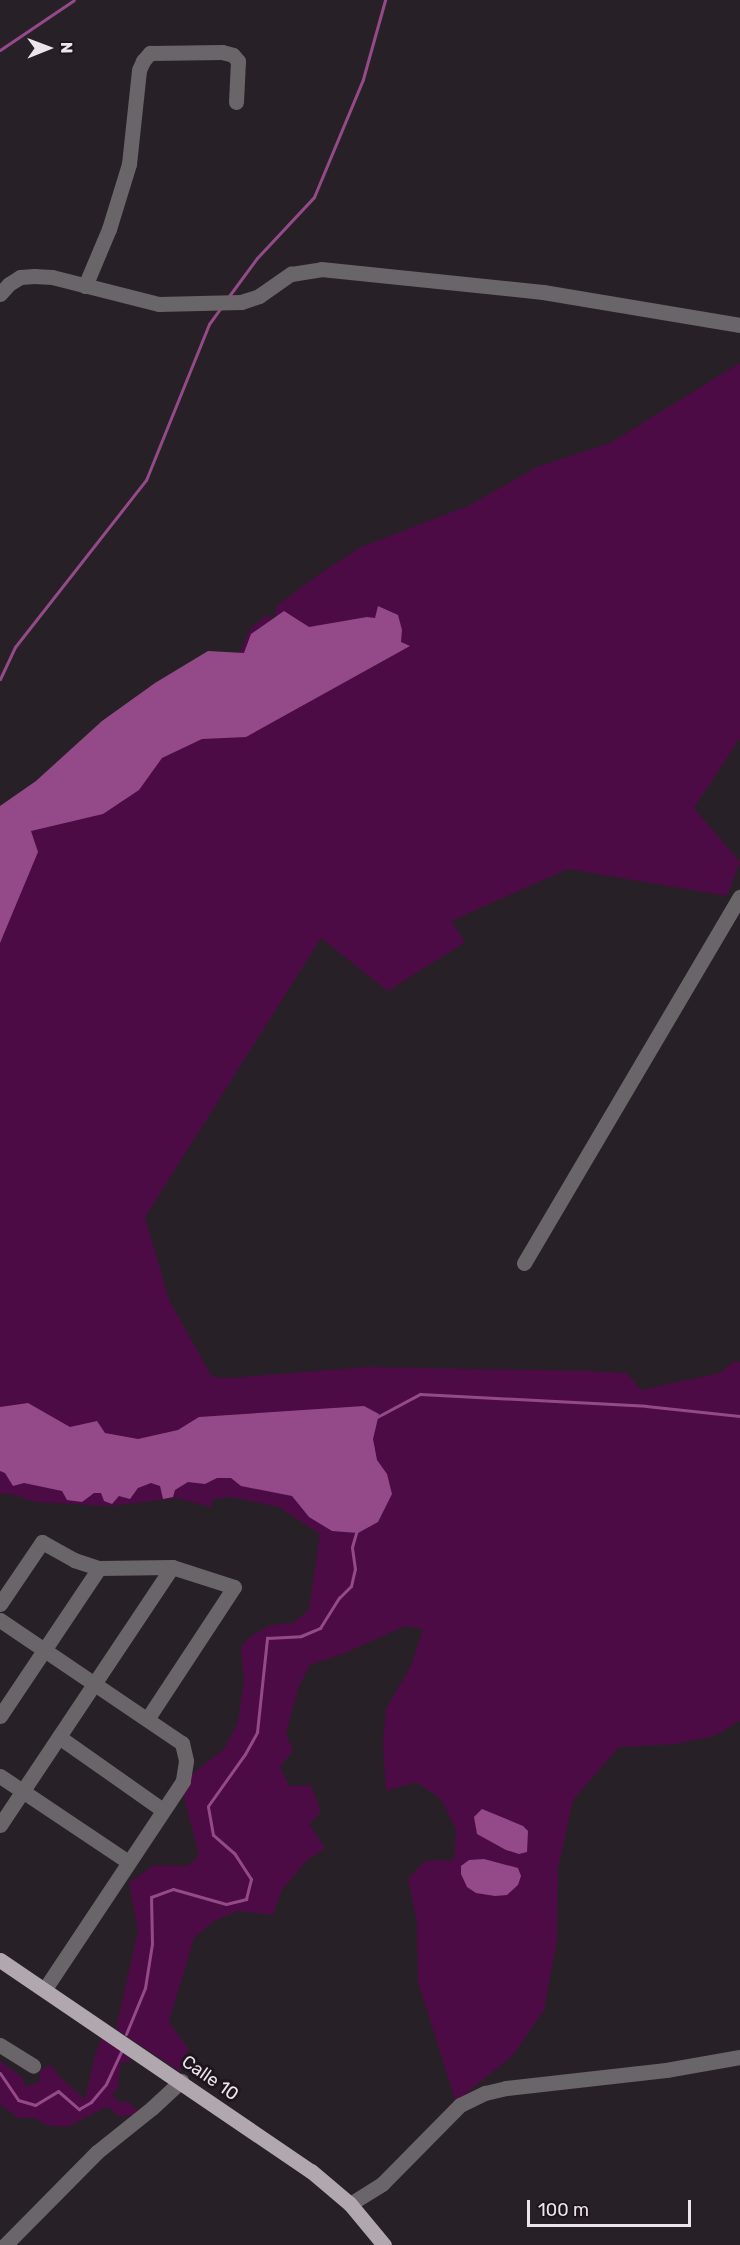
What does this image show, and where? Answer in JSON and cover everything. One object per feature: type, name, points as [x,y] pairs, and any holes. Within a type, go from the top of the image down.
[{"type":"main road","name":"Calle 10","points":[[0,1960],[182,2081],[311,2171],[350,2204],[384,2245]]},
{"type":"street","points":[[85,286],[109,229],[129,164],[139,70],[143,61],[150,53],[222,52],[233,55],[238,61],[236,102]]},
{"type":"street","points":[[0,294],[20,277],[52,277],[159,304],[241,302],[259,296],[291,273],[321,269],[543,292],[740,325]]},
{"type":"street","points":[[524,1263],[740,897]]},
{"type":"street","points":[[0,1604],[42,1542],[74,1560],[99,1568],[172,1567],[234,1587],[148,1718]]},
{"type":"street","points":[[0,1825],[172,1567]]},
{"type":"street","points":[[0,1716],[99,1568]]},
{"type":"street","points":[[0,1620],[182,1743],[186,1761],[183,1781],[127,1861],[45,1989]]},
{"type":"street","points":[[59,1737],[163,1810]]},
{"type":"street","points":[[0,1776],[127,1861]]},
{"type":"street","points":[[0,2045],[33,2066]]},
{"type":"street","points":[[350,2204],[382,2184],[460,2105],[485,2093],[506,2088],[666,2070],[740,2057]]},
{"type":"street","points":[[5,2245],[97,2152],[182,2081]]},
{"type":"shaded area","points":[[740,363],[740,738],[694,808],[740,862],[727,896],[568,869],[451,921],[465,942],[388,991],[321,938],[145,1217],[169,1300],[212,1377],[230,1378],[367,1367],[590,1371],[627,1373],[641,1390],[720,1373],[735,1361],[740,1362],[740,1721],[714,1736],[676,1744],[619,1747],[573,1800],[558,1869],[557,1941],[544,2010],[513,2055],[456,2102],[418,1982],[417,1922],[408,1879],[425,1861],[454,1860],[456,1830],[441,1799],[416,1782],[386,1791],[383,1742],[386,1709],[411,1666],[423,1629],[405,1626],[345,1653],[310,1665],[299,1686],[286,1733],[293,1751],[280,1766],[289,1786],[311,1785],[321,1812],[309,1824],[325,1848],[305,1862],[282,1890],[273,1915],[238,1911],[214,1921],[194,1938],[169,2022],[189,2050],[181,2072],[116,2029],[138,1931],[129,1883],[154,1865],[188,1866],[199,1855],[182,1790],[187,1778],[224,1749],[238,1722],[244,1682],[241,1647],[250,1637],[271,1625],[293,1623],[309,1610],[320,1534],[279,1507],[231,1497],[213,1499],[211,1507],[177,1498],[109,1506],[36,1502],[7,1493],[0,1494],[0,842],[219,657],[239,653],[251,628],[266,615],[275,620],[276,606],[361,547],[468,506],[537,467],[610,443]]},
{"type":"shaded area","points":[[378,606],[398,615],[402,630],[401,642],[410,646],[246,737],[202,739],[162,758],[139,790],[103,814],[31,831],[38,852],[0,943],[0,806],[36,781],[102,721],[155,683],[208,651],[244,653],[251,634],[284,611],[309,627],[367,617],[375,618]]},
{"type":"shaded area","points":[[28,1403],[70,1427],[97,1421],[105,1433],[138,1439],[178,1430],[199,1417],[364,1406],[379,1414],[373,1439],[377,1460],[387,1474],[392,1494],[378,1522],[358,1533],[332,1531],[309,1517],[292,1496],[241,1486],[231,1478],[217,1478],[205,1484],[188,1482],[175,1490],[173,1497],[163,1499],[160,1486],[151,1483],[138,1488],[130,1499],[119,1496],[112,1504],[104,1501],[101,1493],[94,1493],[82,1502],[67,1500],[62,1491],[24,1483],[13,1486],[5,1473],[0,1471],[0,1407]]},
{"type":"shaded area","points":[[482,1809],[523,1826],[528,1831],[527,1852],[519,1854],[506,1850],[477,1834],[474,1817]]},
{"type":"shaded area","points":[[484,1859],[518,1868],[521,1876],[518,1885],[507,1895],[495,1896],[476,1893],[467,1887],[461,1874],[461,1866],[469,1860]]},
{"type":"shaded area","points":[[103,2033],[132,2062],[121,2062],[118,2089],[112,2094],[120,2103],[126,2101],[137,2109],[136,2115],[118,2116],[108,2106],[67,2127],[49,2126],[35,2118],[18,2118],[0,2104],[0,2061],[22,2077],[26,2087],[40,2081],[40,2070],[51,2065],[58,2075],[85,2099]]},
{"type":"waterway","points":[[0,50],[74,0]]},
{"type":"waterway","points":[[229,296],[257,258],[314,197],[363,79],[385,0]]},
{"type":"waterway","points":[[0,679],[15,647],[146,480],[209,324],[220,309]]},
{"type":"waterway","points":[[377,1417],[420,1394],[646,1406],[740,1416]]},
{"type":"waterway","points":[[126,2034],[145,1988],[152,1944],[151,1897],[173,1889],[226,1904],[246,1899],[251,1879],[235,1854],[213,1835],[208,1806],[245,1754],[257,1732],[267,1638],[301,1636],[320,1628],[339,1598],[351,1586],[355,1569],[352,1547],[357,1530]]},
{"type":"waterway","points":[[0,2073],[18,2100],[35,2105],[58,2091],[79,2109],[91,2102],[106,2084],[122,2050]]}]
